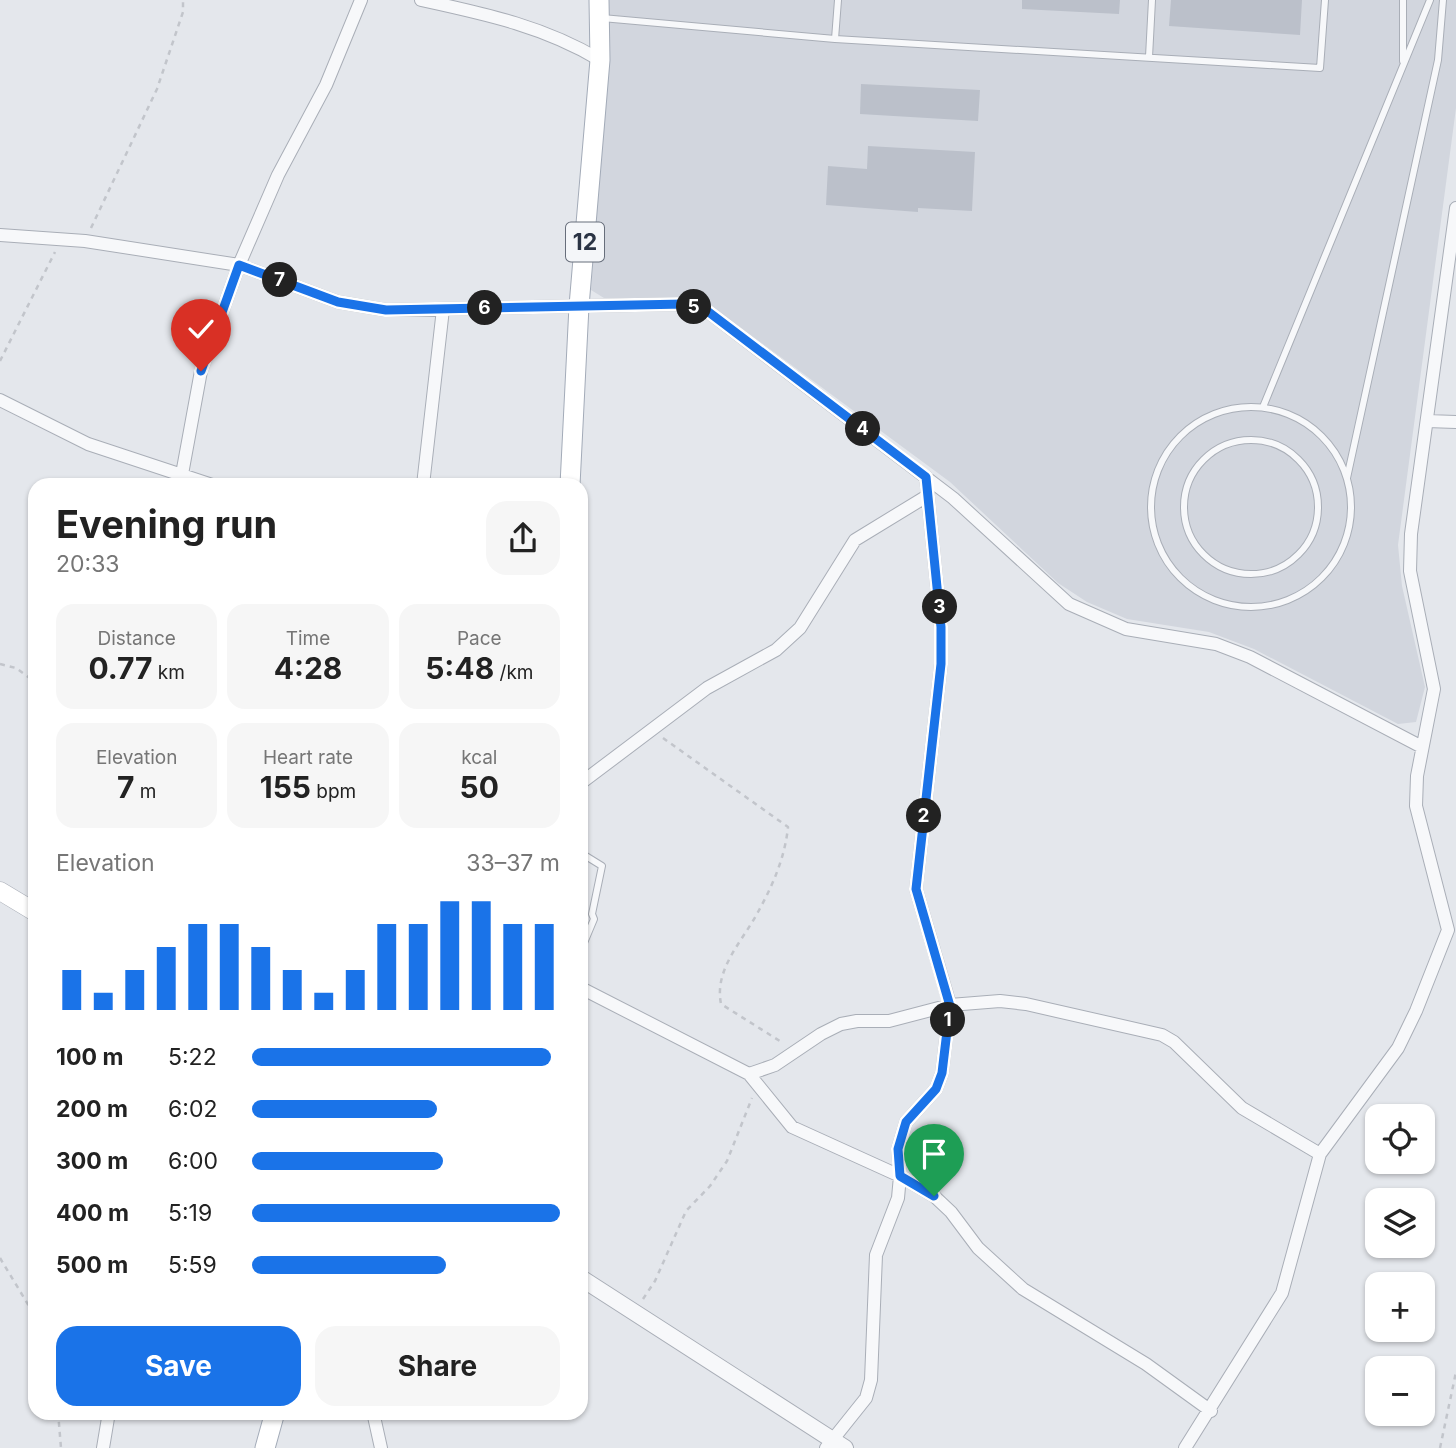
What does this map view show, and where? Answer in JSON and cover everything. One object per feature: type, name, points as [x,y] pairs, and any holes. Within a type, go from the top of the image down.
[{"type":"main road","name":"12","points":[[570,478],[579,306],[600,60],[600,9]]},
{"type":"main road","points":[[0,891],[28,908]]},
{"type":"main road","points":[[265,1448],[273,1420]]},
{"type":"street","points":[[181,478],[201,371],[239,265],[278,175],[326,85],[360,0]]},
{"type":"street","points":[[421,0],[528,26],[566,40],[600,60]]},
{"type":"street","points":[[1185,1448],[1211,1411],[1282,1293],[1320,1154],[1398,1048],[1416,1011],[1448,930],[1416,806],[1417,776],[1434,689],[1410,571],[1411,534],[1456,208]]},
{"type":"street","points":[[0,235],[85,241],[239,265],[338,302],[386,310],[685,304],[706,310],[953,498],[1069,604],[1126,629],[1216,644],[1250,657],[1422,747]]},
{"type":"street","points":[[424,478],[443,309]]},
{"type":"street","points":[[0,400],[88,444],[178,478]]},
{"type":"street","points":[[1427,421],[1456,422]]},
{"type":"street","points":[[588,1282],[834,1445],[866,1398],[871,1380],[876,1255],[898,1198],[898,1149],[906,1122],[936,1089],[942,1073],[950,1006],[916,889],[941,664],[941,627],[926,477]]},
{"type":"street","points":[[588,777],[707,688],[776,650],[800,628],[855,540],[927,496]]},
{"type":"street","points":[[588,992],[749,1074],[792,1127],[900,1176],[934,1196],[951,1212],[978,1248],[1023,1289],[1146,1364],[1211,1411]]},
{"type":"street","points":[[749,1074],[775,1065],[841,1024],[889,1021],[950,1006],[999,1001],[1026,1004],[1162,1035],[1174,1042],[1242,1108],[1320,1154]]},
{"type":"street","points":[[103,1448],[107,1420]]},
{"type":"street","points":[[375,1420],[382,1448]]},
{"type":"lane","points":[[835,39],[838,0]]},
{"type":"lane","points":[[1149,57],[1152,0]]},
{"type":"lane","points":[[600,9],[835,39],[1320,68],[1325,0]]},
{"type":"lane","points":[[1402,67],[1403,0]]},
{"type":"lane","points":[[1262,407],[1430,0]]},
{"type":"lane","points":[[1347,479],[1438,60],[1443,0]]},
{"type":"lane","points":[[1239,407],[1262,407],[1285,413],[1306,423],[1324,438],[1338,457],[1347,479],[1351,502],[1343,547],[1331,567],[1315,584],[1295,597],[1273,605],[1250,607],[1227,604],[1205,596],[1186,583],[1170,566],[1158,546],[1150,500],[1154,477],[1164,456],[1178,437],[1195,423],[1216,412],[1239,407]]},
{"type":"lane","points":[[1250,440],[1284,449],[1303,467],[1315,490],[1318,507],[1316,525],[1309,541],[1292,560],[1268,572],[1251,575],[1217,566],[1203,555],[1186,525],[1183,508],[1192,474],[1203,460],[1217,449],[1233,443],[1250,440]]},
{"type":"lane","points":[[588,858],[601,866],[592,914],[594,919],[588,933]]},
{"type":"path","points":[[85,241],[157,89],[183,12],[183,0]]},
{"type":"path","points":[[0,361],[61,239]]},
{"type":"path","points":[[0,664],[16,668],[28,677]]},
{"type":"path","points":[[652,730],[788,827],[785,853],[759,911],[721,974],[718,989],[721,1004],[798,1052]]},
{"type":"path","points":[[634,1311],[655,1282],[686,1211],[727,1161],[757,1085]]},
{"type":"path","points":[[0,1258],[28,1304]]},
{"type":"path","points":[[1440,1448],[1456,1372]]},
{"type":"path","points":[[59,1420],[61,1448]]},
{"type":"shaded area","points":[[608,0],[1456,0],[1456,108],[1398,545],[1402,586],[1425,687],[1416,722],[1398,724],[1254,649],[1209,632],[1127,619],[1087,602],[1058,583],[950,482],[710,305],[680,298],[604,298],[591,290],[609,44]]},
{"type":"building","points":[[1022,0],[1120,0],[1119,14],[1022,9]]},
{"type":"building","points":[[1171,0],[1302,0],[1300,35],[1169,26]]},
{"type":"building","points":[[861,84],[980,90],[978,121],[860,114]]},
{"type":"building","points":[[868,146],[975,152],[972,211],[918,208],[918,212],[826,205],[828,166],[867,169]]},
{"type":"route","points":[[201,371],[239,265],[338,302],[386,310],[685,304],[706,310],[926,477],[941,627],[941,664],[916,889],[950,1006],[942,1073],[936,1089],[906,1122],[898,1149],[900,1176],[934,1196]]}]
